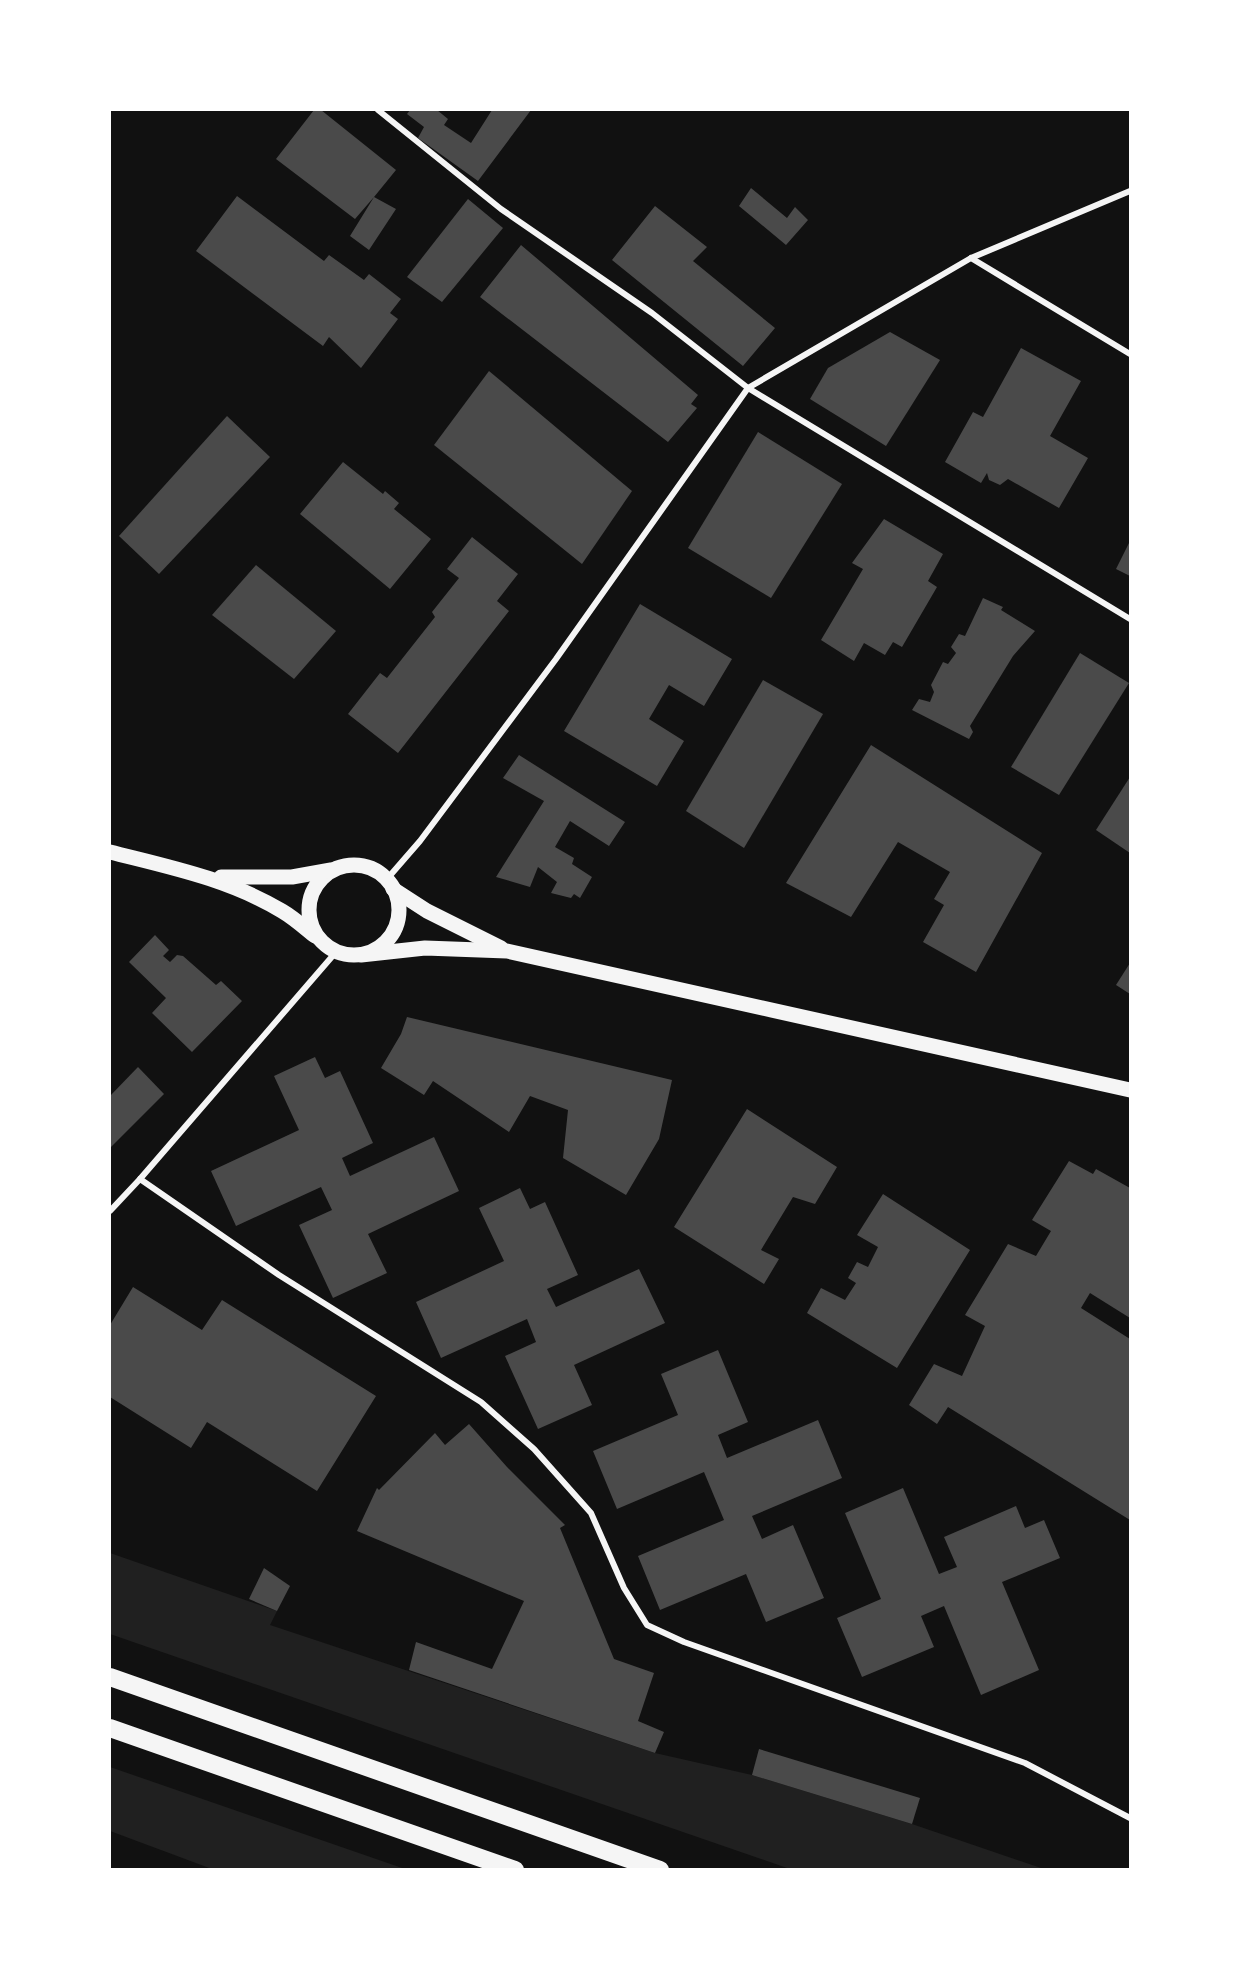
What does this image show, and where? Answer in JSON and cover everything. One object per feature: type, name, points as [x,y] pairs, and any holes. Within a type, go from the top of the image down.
[{"type":"highway","points":[[110,1677],[660,1869]]},
{"type":"highway","points":[[110,1728],[515,1869]]},
{"type":"main road","points":[[110,852],[209,876],[253,895],[284,912],[336,952],[361,955],[425,948],[507,951],[1131,1090]]},
{"type":"main road","points":[[209,876],[292,877],[348,865],[362,866],[375,871],[427,911],[507,951]]},
{"type":"main road","points":[[318,938],[310,920],[310,900],[314,887],[334,869]]},
{"type":"main road","points":[[361,955],[383,944],[391,936],[397,924],[398,900],[390,884]]},
{"type":"street","points":[[378,110],[501,209],[652,313],[748,388],[1131,619]]},
{"type":"street","points":[[390,884],[556,659],[748,388],[971,258],[1131,191]]},
{"type":"street","points":[[971,258],[1131,354]]},
{"type":"street","points":[[110,1211],[336,952]]},
{"type":"street","points":[[140,1179],[279,1275],[481,1402],[534,1449],[591,1513],[624,1587],[647,1625],[684,1642],[1025,1763],[1131,1818]]},
{"type":"shaded area","points":[[110,1553],[277,1611],[270,1625],[655,1753],[752,1775],[912,1824],[1044,1869],[790,1869],[110,1634]]},
{"type":"shaded area","points":[[110,1767],[405,1869],[212,1869],[110,1831]]},
{"type":"building","points":[[314,110],[321,110],[396,170],[355,219],[276,159]]},
{"type":"building","points":[[410,110],[437,110],[448,119],[444,125],[471,143],[492,110],[531,110],[478,181],[418,138],[424,127],[407,114]]},
{"type":"building","points":[[751,188],[787,218],[795,207],[808,220],[786,245],[739,206]]},
{"type":"building","points":[[237,196],[324,261],[329,255],[364,280],[369,274],[401,299],[390,313],[398,319],[361,368],[329,337],[323,346],[196,251]]},
{"type":"building","points":[[374,197],[396,209],[369,250],[350,236]]},
{"type":"building","points":[[468,199],[503,228],[442,302],[407,277]]},
{"type":"building","points":[[655,206],[707,247],[693,261],[775,328],[743,366],[612,260]]},
{"type":"building","points":[[521,245],[698,395],[691,404],[697,408],[668,442],[480,297]]},
{"type":"building","points":[[890,332],[940,360],[886,446],[810,399],[828,368]]},
{"type":"building","points":[[1021,348],[1081,381],[1050,436],[1088,458],[1059,508],[1008,479],[1000,485],[989,480],[987,473],[981,483],[945,462],[973,412],[983,417]]},
{"type":"building","points":[[489,371],[632,491],[582,564],[434,445]]},
{"type":"building","points":[[227,416],[270,457],[159,574],[119,536]]},
{"type":"building","points":[[758,432],[842,484],[771,598],[688,548]]},
{"type":"building","points":[[343,462],[383,494],[385,491],[399,503],[394,509],[431,539],[390,589],[300,514]]},
{"type":"building","points":[[884,519],[943,554],[928,581],[937,587],[902,647],[893,642],[885,655],[864,643],[854,661],[821,640],[863,569],[852,563]]},
{"type":"building","points":[[472,537],[518,574],[497,601],[509,611],[398,753],[348,714],[380,673],[387,678],[435,617],[432,612],[459,578],[447,569]]},
{"type":"building","points":[[1130,541],[1130,576],[1116,569]]},
{"type":"building","points":[[256,565],[336,631],[294,679],[212,615]]},
{"type":"building","points":[[983,598],[1003,607],[1001,610],[1035,631],[1013,656],[970,726],[973,732],[969,739],[912,710],[919,699],[930,702],[934,692],[931,685],[943,662],[948,664],[956,653],[951,647],[959,634],[965,636]]},
{"type":"building","points":[[640,604],[732,659],[704,706],[669,685],[649,719],[684,741],[657,786],[564,731]]},
{"type":"building","points":[[1080,653],[1129,683],[1059,795],[1011,767]]},
{"type":"building","points":[[763,680],[823,714],[744,848],[686,811]]},
{"type":"building","points":[[871,745],[1042,853],[976,972],[923,942],[944,905],[934,899],[950,872],[898,842],[851,917],[786,883]]},
{"type":"building","points":[[519,755],[625,822],[609,846],[570,821],[555,847],[574,858],[572,864],[592,877],[580,898],[574,894],[571,898],[551,893],[557,882],[538,867],[530,887],[496,877],[544,801],[503,778]]},
{"type":"building","points":[[1130,777],[1130,853],[1096,830]]},
{"type":"building","points":[[155,935],[169,950],[163,956],[170,962],[177,955],[183,956],[216,985],[221,981],[242,1001],[192,1052],[152,1013],[166,998],[129,962]]},
{"type":"building","points":[[1130,963],[1130,994],[1116,985]]},
{"type":"building","points":[[407,1017],[672,1080],[659,1139],[626,1195],[563,1158],[568,1110],[530,1096],[509,1132],[433,1081],[424,1095],[381,1068],[401,1034]]},
{"type":"building","points":[[315,1057],[325,1078],[340,1071],[373,1143],[342,1158],[350,1176],[434,1137],[459,1191],[368,1234],[387,1273],[333,1298],[299,1225],[332,1210],[321,1187],[236,1226],[211,1171],[299,1130],[274,1076]]},
{"type":"building","points":[[138,1067],[164,1094],[110,1148],[110,1096]]},
{"type":"building","points":[[747,1109],[837,1167],[815,1204],[793,1197],[761,1250],[779,1259],[764,1284],[674,1227]]},
{"type":"building","points":[[1069,1161],[1093,1174],[1096,1169],[1130,1188],[1130,1318],[1090,1293],[1081,1308],[1130,1339],[1130,1520],[948,1407],[937,1424],[909,1405],[934,1364],[962,1376],[985,1326],[965,1315],[1008,1244],[1036,1256],[1051,1231],[1032,1220]]},
{"type":"building","points":[[520,1188],[530,1209],[545,1202],[578,1275],[547,1289],[556,1307],[639,1269],[665,1323],[574,1365],[592,1405],[538,1429],[505,1356],[536,1342],[527,1319],[441,1358],[416,1302],[504,1261],[479,1208]]},
{"type":"building","points":[[883,1194],[970,1250],[897,1368],[807,1313],[821,1288],[845,1300],[856,1283],[848,1278],[857,1262],[868,1267],[878,1247],[857,1235]]},
{"type":"building","points":[[133,1287],[202,1330],[222,1300],[376,1396],[317,1491],[207,1422],[191,1448],[110,1397],[110,1325]]},
{"type":"building","points":[[718,1350],[748,1422],[718,1435],[727,1458],[818,1420],[842,1478],[752,1516],[762,1539],[793,1525],[824,1598],[766,1622],[746,1574],[660,1610],[638,1556],[724,1520],[704,1472],[617,1509],[593,1451],[678,1415],[661,1374]]},
{"type":"building","points":[[469,1424],[507,1467],[565,1525],[560,1528],[614,1659],[654,1673],[638,1721],[664,1732],[655,1753],[409,1670],[416,1642],[492,1669],[524,1601],[357,1531],[377,1488],[379,1490],[435,1433],[445,1445]]},
{"type":"building","points":[[903,1488],[939,1574],[957,1567],[944,1537],[1016,1506],[1025,1528],[1044,1520],[1060,1558],[1002,1582],[1039,1670],[981,1695],[944,1606],[921,1616],[934,1647],[862,1677],[837,1618],[881,1599],[845,1513]]},
{"type":"building","points":[[264,1568],[290,1586],[277,1611],[249,1599]]},
{"type":"building","points":[[759,1749],[920,1798],[912,1824],[752,1775]]}]
